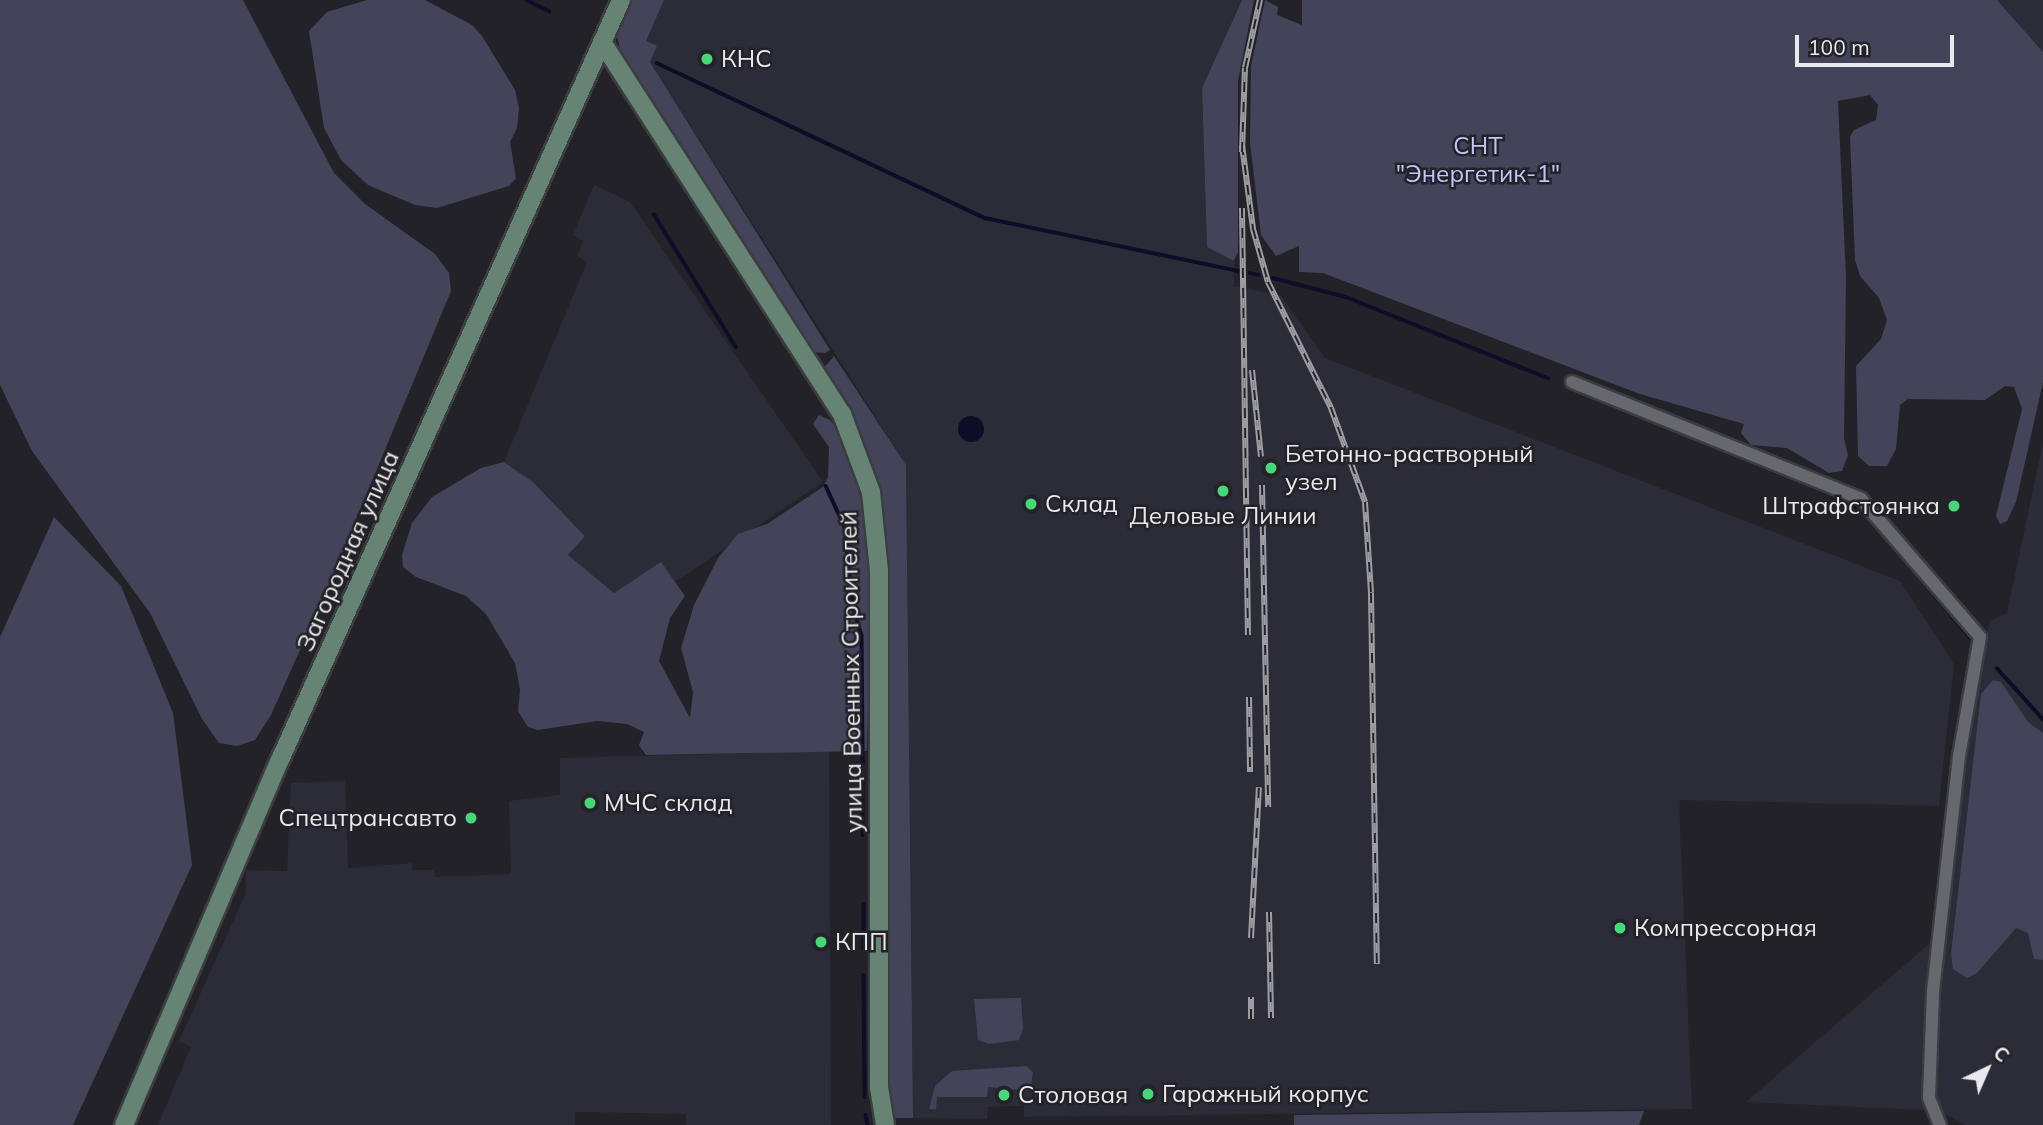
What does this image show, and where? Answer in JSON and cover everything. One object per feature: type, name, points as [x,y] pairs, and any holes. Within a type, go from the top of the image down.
[{"type":"street","name":"Загородная улица","points":[[124,1125],[280,760],[621,0]]},
{"type":"street","name":"улица Военных Строителей","points":[[602,43],[842,414],[871,492],[879,571],[879,1087],[885,1125]]},
{"type":"street","points":[[1572,382],[1861,499],[1980,637],[1959,756],[1933,993],[1928,1098],[1940,1125]]},
{"type":"shaded area","points":[[664,0],[1242,0],[1202,88],[1207,247],[1234,261],[1234,286],[1281,296],[1325,358],[1900,581],[1954,664],[1939,806],[1679,800],[1692,1109],[1024,1117],[1024,1106],[1012,1106],[988,1107],[987,1119],[913,1118],[906,465],[650,62],[657,47],[646,41]]},
{"type":"shaded area","points":[[1997,0],[2043,0],[2043,52],[2001,4]]},
{"type":"shaded area","points":[[594,185],[630,202],[823,482],[675,582],[661,563],[614,593],[568,555],[585,535],[533,482],[504,462],[587,262],[577,256],[583,241],[573,235]]},
{"type":"shaded area","points":[[971,416],[980,420],[984,429],[980,438],[971,442],[962,438],[958,429],[962,420]]},
{"type":"shaded area","points":[[2043,442],[2043,1125],[1965,1125],[1932,1107],[1935,1006],[1973,689],[1990,621],[2007,613]]},
{"type":"shaded area","points":[[829,751],[831,1125],[686,1125],[686,1114],[575,1112],[575,1125],[158,1125],[191,1047],[179,1041],[246,893],[246,870],[287,871],[291,783],[345,781],[348,868],[412,863],[412,870],[434,870],[435,877],[511,874],[509,801],[560,795],[560,758]]},
{"type":"shaded area","points":[[1937,937],[1924,1110],[1746,1102]]},
{"type":"green space","points":[[0,0],[243,0],[334,173],[365,204],[435,254],[449,273],[451,291],[325,594],[271,715],[255,740],[237,746],[219,743],[202,719],[150,613],[32,451],[0,385]]},
{"type":"green space","points":[[367,0],[425,0],[472,25],[482,36],[515,90],[519,108],[517,128],[510,142],[516,178],[509,186],[437,208],[415,205],[368,185],[341,160],[324,128],[309,31],[327,12]]},
{"type":"green space","points":[[630,0],[664,0],[646,41],[657,46],[650,62],[830,350],[825,353],[812,352],[621,53],[616,32]]},
{"type":"green space","points":[[1242,0],[1254,0],[1238,81],[1238,252],[1234,261],[1207,247],[1202,88]]},
{"type":"green space","name":"СНТ \"Энергетик-1\"","points":[[1265,0],[1278,7],[1277,15],[1302,25],[1302,0],[1997,0],[2043,52],[2043,382],[2016,502],[2007,521],[2000,524],[1996,516],[2022,409],[2014,387],[2005,386],[1985,400],[1908,399],[1900,405],[1896,449],[1887,466],[1869,466],[1858,456],[1856,366],[1881,339],[1887,320],[1879,298],[1860,276],[1855,260],[1850,136],[1854,130],[1876,120],[1878,105],[1870,95],[1838,101],[1846,277],[1844,439],[1848,455],[1842,471],[1829,473],[1787,448],[1751,445],[1741,433],[1744,424],[1640,394],[1323,273],[1299,272],[1299,246],[1276,256],[1261,235],[1250,143],[1251,66]]},
{"type":"green space","points":[[834,356],[906,465],[913,1118],[887,1118],[883,526],[868,456],[823,369]]},
{"type":"green space","points":[[819,415],[830,420],[843,436],[865,514],[871,583],[867,751],[646,755],[639,745],[644,732],[627,724],[597,721],[538,730],[528,727],[518,711],[520,690],[515,663],[486,614],[466,596],[416,577],[403,567],[402,555],[412,523],[432,497],[481,468],[504,462],[533,482],[585,536],[568,555],[614,593],[661,562],[685,596],[670,618],[659,661],[690,718],[693,692],[681,648],[694,605],[718,558],[738,534],[767,524],[823,487],[828,477],[829,447],[813,424]]},
{"type":"green space","points":[[54,517],[121,586],[173,713],[192,865],[73,1125],[0,1125],[0,637]]},
{"type":"green space","points":[[1993,680],[2001,682],[2028,722],[2043,733],[2043,960],[2034,959],[2028,933],[2016,928],[1977,973],[1967,978],[1953,969],[1951,954],[1981,694]]},
{"type":"green space","points":[[1021,998],[1023,1029],[1019,1040],[989,1044],[978,1040],[974,999]]},
{"type":"green space","points":[[1026,1066],[1033,1072],[1030,1091],[988,1087],[987,1097],[937,1097],[936,1109],[929,1109],[935,1086],[952,1071]]},
{"type":"green space","points":[[1644,1111],[1639,1125],[1294,1125],[1294,1115]]},
{"type":"waterway","points":[[527,0],[549,11]]},
{"type":"waterway","points":[[657,63],[985,218],[1238,271]]},
{"type":"waterway","points":[[654,214],[736,347]]},
{"type":"waterway","points":[[1250,273],[1259,275]]},
{"type":"waterway","points":[[1273,278],[1346,297],[1548,378]]},
{"type":"waterway","points":[[1689,436],[1848,501],[1867,515]]},
{"type":"waterway","points":[[826,486],[845,527],[853,605],[862,636],[863,763]]},
{"type":"waterway","points":[[1886,537],[1970,637]]},
{"type":"waterway","points":[[1997,668],[2043,719]]},
{"type":"waterway","points":[[863,778],[863,835]]},
{"type":"waterway","points":[[864,904],[864,949]]},
{"type":"waterway","points":[[864,975],[865,1097]]},
{"type":"waterway","points":[[866,1115],[868,1125]]},
{"type":"railway","points":[[1242,152],[1245,68],[1260,0]]},
{"type":"railway","points":[[1242,145],[1253,229],[1268,282],[1331,408],[1365,502],[1371,593],[1377,964]]},
{"type":"railway","points":[[1242,208],[1248,635]]},
{"type":"railway","points":[[1252,370],[1261,457]]},
{"type":"railway","points":[[1262,485],[1268,807]]},
{"type":"railway","points":[[1249,697],[1250,772]]},
{"type":"railway","points":[[1251,938],[1259,787]]},
{"type":"railway","points":[[1269,912],[1271,1018]]},
{"type":"railway","points":[[1251,997],[1251,1019]]},
{"type":"place","name":"КНС","points":[[707,59]]},
{"type":"place","name":"Бетонно-растворный узел","points":[[1271,468]]},
{"type":"place","name":"Деловые Линии","points":[[1223,491]]},
{"type":"place","name":"Склад","points":[[1031,504]]},
{"type":"place","name":"Штрафстоянка","points":[[1954,506]]},
{"type":"place","name":"МЧС склад","points":[[590,803]]},
{"type":"place","name":"Спецтрансавто","points":[[471,818]]},
{"type":"place","name":"Компрессорная","points":[[1620,928]]},
{"type":"place","name":"КПП","points":[[821,942]]},
{"type":"place","name":"Гаражный корпус","points":[[1148,1094]]},
{"type":"place","name":"Столовая","points":[[1004,1095]]}]
